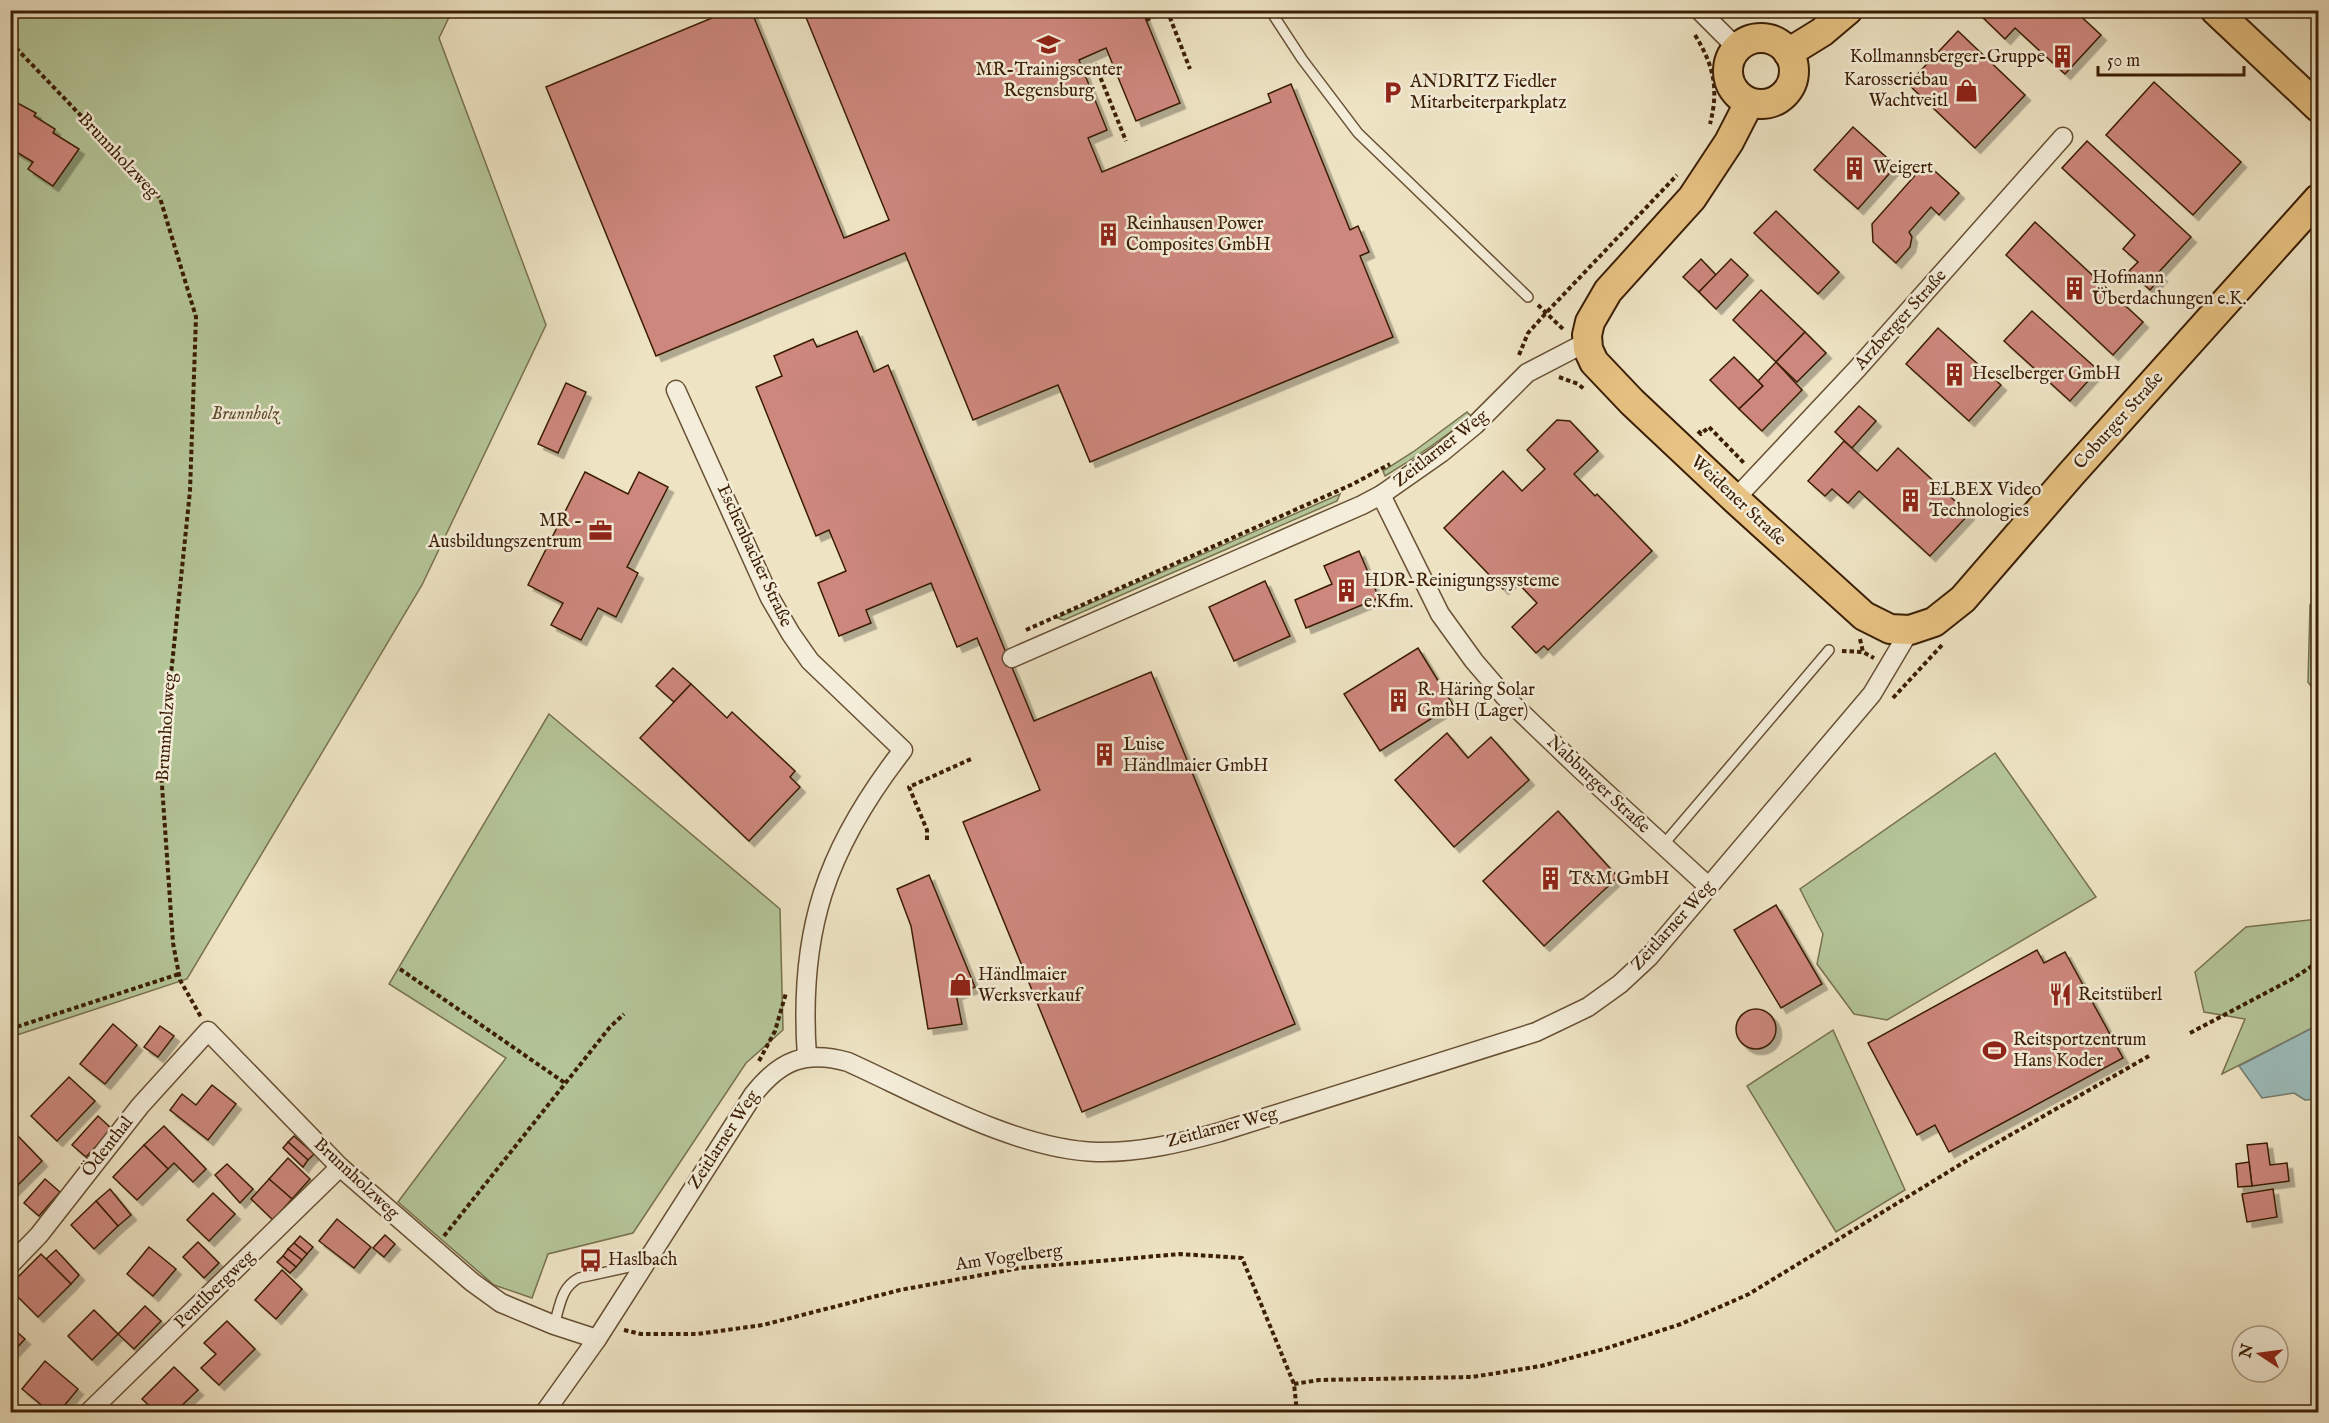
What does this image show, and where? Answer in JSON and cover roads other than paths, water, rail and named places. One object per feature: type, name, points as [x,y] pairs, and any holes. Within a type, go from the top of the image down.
[{"type":"main road","points":[[1788,53],[1822,32],[1848,10]]},
{"type":"main road","points":[[2215,10],[2319,107]]},
{"type":"main road","points":[[1756,38],[1766,38],[1776,42],[1788,53],[1794,75],[1791,85],[1785,93],[1769,104],[1749,103],[1740,98],[1729,83],[1728,64],[1737,48],[1746,42],[1756,38]]},
{"type":"main road","points":[[1584,345],[1590,322],[1608,291],[1692,198],[1729,142],[1749,103]]},
{"type":"main road","name":"Coburger Straße","points":[[1910,630],[1934,622],[1963,599],[2072,473],[2319,199]]},
{"type":"main road","name":"Weidener Straße","points":[[1584,345],[1594,362],[1632,402],[1864,616],[1890,629],[1910,630]]},
{"type":"street","points":[[1703,14],[1737,48]]},
{"type":"street","name":"Arzberger Straße","points":[[1735,499],[1857,369],[2063,137]]},
{"type":"street","name":"Zeitlarner Weg","points":[[1012,658],[1381,495],[1467,432],[1527,372],[1584,345]]},
{"type":"street","name":"Eschenbacher Straße","points":[[676,390],[719,471],[770,598],[791,634],[810,661],[903,750],[854,819],[831,867],[816,916],[806,970],[804,1014],[807,1057]]},
{"type":"street","name":"Nabburger Straße","points":[[1381,495],[1440,614],[1504,696],[1709,887]]},
{"type":"street","name":"Zeitlarner Weg","points":[[545,1413],[597,1339],[753,1095],[763,1082],[785,1064],[807,1057],[828,1057],[848,1062],[980,1122],[1035,1141],[1064,1148],[1097,1152],[1174,1144],[1220,1132],[1525,1035],[1562,1021],[1588,1007],[1620,984],[1649,957],[1872,694],[1910,630]]},
{"type":"street","name":"Brunnholzweg","points":[[208,1031],[340,1167],[472,1282],[501,1303],[597,1339]]},
{"type":"street","name":"Ödenthal","points":[[10,1265],[39,1235],[140,1106],[208,1031]]},
{"type":"street","name":"Pentlbergweg","points":[[89,1413],[340,1167]]},
{"type":"lane","points":[[1270,10],[1302,59],[1358,133],[1528,297]]},
{"type":"lane","points":[[1663,844],[1829,650]]},
{"type":"lane","points":[[555,1324],[565,1290],[570,1283],[579,1278],[645,1263]]},
{"type":"water","points":[[2318,1025],[2318,1099],[2305,1100],[2294,1093],[2262,1098],[2239,1066]]},
{"type":"place","name":"MR-Trainigscenter Regensburg","points":[[1049,44]]},
{"type":"place","name":"Kollmannsberger-Gruppe","points":[[2063,57]]},
{"type":"place","name":"Karosseriebau Wachtveitl","points":[[1966,90]]},
{"type":"place","name":"ANDRITZ Fiedler Mitarbeiterparkplatz","points":[[1392,92]]},
{"type":"place","name":"Weigert","points":[[1855,168]]},
{"type":"place","name":"Reinhausen Power Composites GmbH","points":[[1108,234]]},
{"type":"place","name":"Hofmann Überdachungen e.K.","points":[[2074,288]]},
{"type":"place","name":"Heselberger GmbH","points":[[1954,374]]},
{"type":"place","name":"ELBEX Video Technologies","points":[[1911,500]]},
{"type":"place","name":"MR - Ausbildungszentrum","points":[[600,531]]},
{"type":"place","name":"HDR-Reinigungssysteme e.Kfm.","points":[[1346,591]]},
{"type":"place","name":"R. Häring Solar GmbH (Lager)","points":[[1399,700]]},
{"type":"place","name":"Luise Händlmaier GmbH","points":[[1105,755]]},
{"type":"place","name":"T&M GmbH","points":[[1551,879]]},
{"type":"place","name":"Händlmaier Werksverkauf","points":[[960,985]]},
{"type":"place","name":"Reitstüberl","points":[[2060,995]]},
{"type":"place","name":"Reitsportzentrum Hans Koder","points":[[1995,1050]]},
{"type":"place","name":"Haslbach","points":[[590,1260]]},
{"type":"park label","name":"Brunnholz","points":[[245,414]]}]
